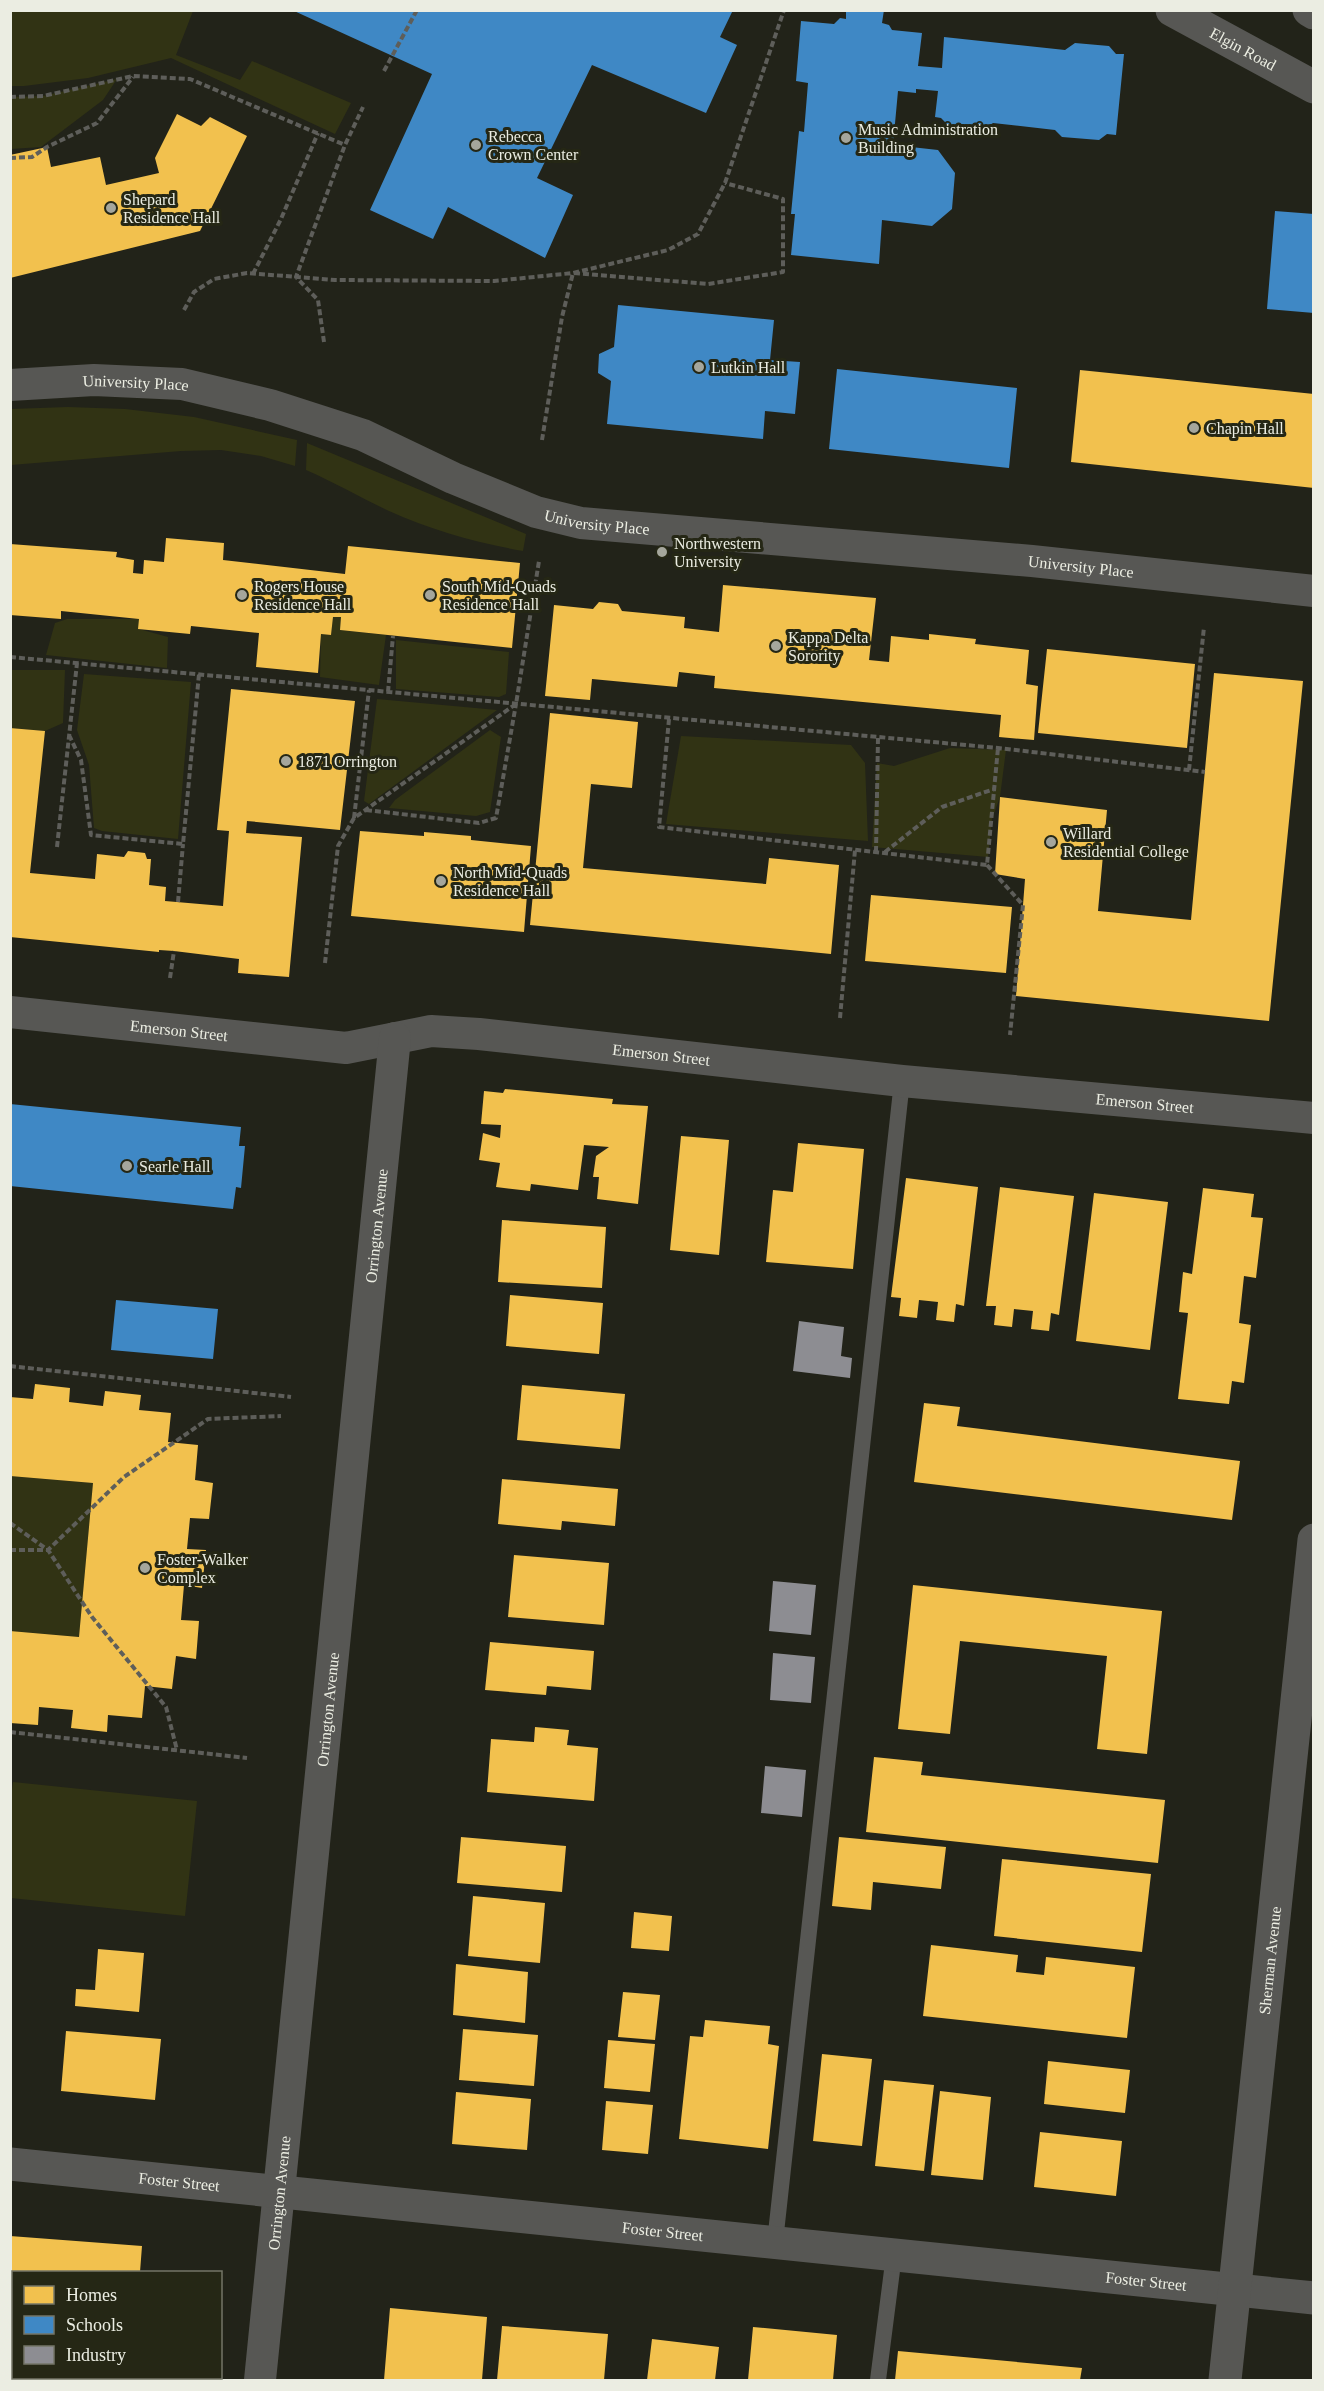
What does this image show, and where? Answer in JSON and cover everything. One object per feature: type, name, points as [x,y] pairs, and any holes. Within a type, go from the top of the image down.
[{"type":"street","name":"Elgin Road","points":[[1172,10],[1314,87]]},
{"type":"street","points":[[1309,10],[1314,13]]},
{"type":"street","name":"University Place","points":[[10,385],[94,380],[193,386],[270,405],[363,435],[453,478],[536,512],[581,523],[1032,561],[1314,591]]},
{"type":"street","name":"Emerson Street","points":[[10,1012],[346,1048],[431,1031],[479,1034],[902,1081],[1314,1118]]},
{"type":"street","name":"Orrington Avenue","points":[[260,2380],[395,1038]]},
{"type":"street","name":"Sherman Avenue","points":[[1225,2380],[1313,1555]]},
{"type":"street","name":"Foster Street","points":[[10,2164],[1314,2298]]},
{"type":"lane","points":[[775,2242],[902,1081]]},
{"type":"lane","points":[[878,2380],[894,2255]]},
{"type":"path","points":[[384,71],[417,10]]},
{"type":"path","points":[[184,310],[194,292],[214,279],[253,274],[346,280],[494,281],[573,273],[668,250],[698,234],[725,183],[784,10]]},
{"type":"path","points":[[10,97],[43,96],[134,76],[190,79],[345,145]]},
{"type":"path","points":[[10,158],[32,157],[47,147],[97,123],[134,76]]},
{"type":"path","points":[[296,276],[345,145],[363,107]]},
{"type":"path","points":[[253,274],[318,133]]},
{"type":"path","points":[[573,273],[708,284],[783,272],[783,199],[725,183]]},
{"type":"path","points":[[542,440],[562,317],[573,273]]},
{"type":"path","points":[[296,276],[318,300],[324,342]]},
{"type":"path","points":[[366,810],[479,823],[496,818],[539,561]]},
{"type":"path","points":[[1190,770],[1204,627]]},
{"type":"path","points":[[387,692],[393,636]]},
{"type":"path","points":[[10,657],[998,748],[1205,772]]},
{"type":"path","points":[[57,847],[77,663]]},
{"type":"path","points":[[178,902],[200,674]]},
{"type":"path","points":[[325,963],[338,846],[354,818],[369,690]]},
{"type":"path","points":[[354,818],[516,704]]},
{"type":"path","points":[[669,719],[659,827],[987,865],[1023,905],[1010,1035]]},
{"type":"path","points":[[69,735],[81,760],[91,835],[183,844]]},
{"type":"path","points":[[876,852],[878,738]]},
{"type":"path","points":[[987,865],[998,748]]},
{"type":"path","points":[[885,853],[942,807],[994,789]]},
{"type":"path","points":[[840,1018],[855,850]]},
{"type":"path","points":[[170,978],[174,951]]},
{"type":"path","points":[[10,1366],[291,1397]]},
{"type":"path","points":[[10,1550],[48,1550],[124,1477],[208,1419],[281,1416]]},
{"type":"path","points":[[10,1523],[48,1550],[92,1617],[166,1707],[177,1750]]},
{"type":"path","points":[[10,1732],[247,1758]]},
{"type":"green space","points":[[11,10],[193,11],[176,55],[240,80],[252,61],[351,103],[335,134],[171,58],[88,78],[11,86]]},
{"type":"green space","points":[[117,79],[103,100],[41,147],[11,149],[11,97],[43,96]]},
{"type":"green space","points":[[68,407],[125,409],[194,417],[297,440],[295,466],[261,456],[221,450],[181,451],[11,465],[11,409]]},
{"type":"green space","points":[[307,443],[526,534],[523,551],[471,540],[421,524],[389,511],[306,470]]},
{"type":"green space","points":[[333,617],[341,617],[340,630],[386,635],[379,685],[320,677],[321,634],[331,635]]},
{"type":"green space","points":[[67,619],[139,619],[139,629],[168,637],[167,668],[46,655],[55,623]]},
{"type":"green space","points":[[396,640],[509,652],[506,694],[499,697],[396,689]]},
{"type":"green space","points":[[11,670],[65,670],[63,723],[45,731],[11,728]]},
{"type":"green space","points":[[84,674],[191,682],[178,839],[102,831],[94,828],[89,765],[77,730]]},
{"type":"green space","points":[[377,699],[497,710],[369,804],[364,801]]},
{"type":"green space","points":[[490,730],[501,737],[490,812],[476,816],[389,808],[395,800]]},
{"type":"green space","points":[[681,736],[851,745],[865,763],[868,841],[666,824]]},
{"type":"green space","points":[[950,748],[1006,750],[1000,797],[992,819],[988,857],[872,847],[877,763],[894,766]]},
{"type":"green space","points":[[10,1476],[93,1483],[79,1637],[11,1631]]},
{"type":"green space","points":[[13,1782],[197,1801],[185,1916],[11,1898],[10,1805]]},
{"type":"building: Homes","name":"Shepard Residence Hall","points":[[177,114],[201,126],[210,117],[247,136],[200,231],[10,278],[10,155],[47,147],[51,167],[100,157],[106,185],[159,173],[155,158]]},
{"type":"building: Homes","name":"Chapin Hall","points":[[1080,370],[1314,394],[1314,488],[1071,462]]},
{"type":"building: Homes","points":[[166,538],[224,543],[223,560],[345,574],[348,546],[520,563],[512,648],[340,630],[341,617],[333,617],[331,635],[321,634],[318,673],[256,667],[259,633],[191,626],[190,634],[138,629],[139,619],[61,611],[61,619],[10,615],[10,544],[117,552],[116,557],[134,560],[133,573],[143,574],[144,560],[164,562]]},
{"type":"building: Homes","points":[[723,585],[876,598],[869,660],[889,662],[891,636],[929,640],[929,634],[976,639],[975,644],[1029,650],[1026,684],[1038,686],[1034,740],[999,737],[1001,715],[714,688],[715,676],[679,672],[677,687],[592,679],[590,700],[545,696],[554,605],[593,609],[599,602],[618,604],[622,611],[685,617],[684,628],[719,632]]},
{"type":"building: Homes","points":[[1047,649],[1195,664],[1187,748],[1038,733]]},
{"type":"building: Homes","name":"Willard Residential College","points":[[1214,673],[1303,681],[1269,1021],[1016,996],[1025,879],[995,874],[1000,797],[1107,810],[1098,911],[1191,920]]},
{"type":"building: Homes","points":[[231,689],[355,701],[340,830],[247,821],[246,833],[302,837],[289,977],[238,973],[239,959],[10,937],[10,728],[45,731],[30,873],[95,879],[97,854],[124,857],[128,851],[145,853],[147,859],[151,859],[149,885],[166,887],[165,901],[223,906],[229,831],[217,830]]},
{"type":"building: Homes","points":[[550,713],[638,722],[632,788],[591,784],[583,868],[766,884],[769,858],[839,865],[831,954],[530,925]]},
{"type":"building: Homes","name":"North Mid-Quads Residence Hall","points":[[360,831],[424,836],[424,832],[471,836],[471,840],[531,846],[524,932],[351,916]]},
{"type":"building: Homes","points":[[871,895],[1012,907],[1006,973],[865,961]]},
{"type":"building: Homes","points":[[505,1089],[613,1099],[612,1104],[648,1106],[638,1204],[597,1199],[599,1177],[593,1177],[596,1156],[609,1147],[584,1145],[578,1190],[531,1184],[530,1191],[496,1187],[500,1163],[479,1160],[483,1133],[500,1138],[501,1125],[481,1124],[484,1091],[503,1093]]},
{"type":"building: Homes","points":[[681,1136],[729,1140],[719,1255],[670,1250]]},
{"type":"building: Homes","points":[[798,1143],[864,1149],[853,1269],[766,1262],[773,1190],[793,1192]]},
{"type":"building: Homes","points":[[906,1178],[978,1187],[964,1306],[956,1304],[954,1322],[936,1320],[938,1302],[919,1300],[917,1318],[899,1316],[901,1298],[891,1297]]},
{"type":"building: Homes","points":[[1000,1187],[1074,1196],[1059,1315],[1051,1313],[1049,1331],[1031,1329],[1033,1311],[1014,1309],[1012,1327],[994,1325],[996,1306],[986,1306]]},
{"type":"building: Homes","points":[[1203,1188],[1254,1194],[1251,1217],[1263,1218],[1256,1278],[1244,1276],[1239,1323],[1251,1325],[1244,1383],[1232,1381],[1229,1404],[1178,1399],[1188,1313],[1179,1312],[1183,1272],[1192,1274]]},
{"type":"building: Homes","points":[[1094,1193],[1168,1202],[1150,1350],[1076,1341]]},
{"type":"building: Homes","points":[[502,1220],[606,1227],[602,1288],[498,1282]]},
{"type":"building: Homes","points":[[510,1295],[603,1303],[599,1354],[506,1346]]},
{"type":"building: Homes","name":"Foster-Walker Complex","points":[[35,1384],[70,1388],[69,1402],[103,1406],[105,1391],[141,1395],[139,1410],[171,1413],[168,1442],[198,1445],[195,1480],[213,1483],[209,1519],[190,1518],[187,1549],[206,1550],[202,1588],[184,1585],[181,1620],[199,1621],[196,1659],[176,1656],[172,1689],[145,1686],[142,1718],[108,1715],[107,1732],[71,1728],[73,1710],[39,1707],[38,1725],[10,1723],[10,1631],[79,1637],[93,1483],[10,1476],[10,1397],[33,1399]]},
{"type":"building: Homes","points":[[522,1385],[625,1394],[620,1449],[517,1440]]},
{"type":"building: Homes","points":[[924,1403],[960,1407],[957,1426],[1240,1461],[1232,1520],[914,1482]]},
{"type":"building: Homes","points":[[502,1479],[618,1489],[615,1526],[562,1521],[561,1530],[498,1524]]},
{"type":"building: Homes","points":[[514,1555],[609,1563],[604,1625],[508,1617]]},
{"type":"building: Homes","points":[[913,1585],[1162,1611],[1147,1754],[1097,1749],[1107,1656],[960,1641],[950,1734],[898,1729]]},
{"type":"building: Homes","points":[[490,1642],[594,1651],[591,1690],[547,1686],[546,1695],[485,1690]]},
{"type":"building: Homes","points":[[535,1727],[569,1730],[567,1745],[598,1748],[594,1801],[487,1792],[491,1739],[534,1742]]},
{"type":"building: Homes","points":[[874,1757],[923,1762],[921,1775],[1165,1800],[1158,1863],[866,1832]]},
{"type":"building: Homes","points":[[461,1837],[566,1846],[562,1892],[457,1883]]},
{"type":"building: Homes","points":[[839,1837],[946,1847],[941,1889],[873,1882],[871,1910],[832,1906]]},
{"type":"building: Homes","points":[[1002,1859],[1151,1874],[1142,1952],[994,1936]]},
{"type":"building: Homes","points":[[473,1896],[545,1903],[540,1963],[468,1956]]},
{"type":"building: Homes","points":[[634,1912],[672,1916],[669,1951],[631,1948]]},
{"type":"building: Homes","points":[[931,1945],[1018,1955],[1016,1972],[1044,1975],[1046,1957],[1135,1967],[1127,2038],[923,2016]]},
{"type":"building: Homes","points":[[98,1949],[144,1953],[139,2012],[75,2006],[76,1989],[95,1990]]},
{"type":"building: Homes","points":[[456,1964],[528,1972],[525,2023],[453,2015]]},
{"type":"building: Homes","points":[[623,1992],[660,1995],[655,2040],[618,2037]]},
{"type":"building: Homes","points":[[705,2020],[770,2026],[768,2044],[779,2046],[768,2149],[679,2139],[690,2036],[703,2037]]},
{"type":"building: Homes","points":[[463,2029],[538,2035],[534,2086],[459,2080]]},
{"type":"building: Homes","points":[[66,2031],[161,2039],[155,2100],[61,2091]]},
{"type":"building: Homes","points":[[608,2040],[655,2044],[650,2092],[604,2088]]},
{"type":"building: Homes","points":[[822,2054],[872,2059],[862,2146],[813,2141]]},
{"type":"building: Homes","points":[[1048,2061],[1130,2070],[1125,2113],[1044,2104]]},
{"type":"building: Homes","points":[[884,2080],[934,2085],[924,2171],[875,2166]]},
{"type":"building: Homes","points":[[940,2091],[991,2097],[983,2180],[931,2175]]},
{"type":"building: Homes","points":[[456,2092],[531,2099],[527,2150],[452,2144]]},
{"type":"building: Homes","points":[[606,2101],[653,2105],[648,2154],[602,2150]]},
{"type":"building: Homes","points":[[1040,2132],[1122,2141],[1116,2196],[1034,2187]]},
{"type":"building: Homes","points":[[10,2236],[142,2246],[140,2271],[12,2271],[12,2331],[10,2331]]},
{"type":"building: Homes","points":[[390,2308],[487,2317],[482,2380],[384,2380]]},
{"type":"building: Homes","points":[[502,2326],[608,2334],[604,2380],[497,2380]]},
{"type":"building: Homes","points":[[753,2327],[837,2335],[833,2380],[748,2380]]},
{"type":"building: Homes","points":[[652,2339],[719,2347],[715,2380],[647,2380]]},
{"type":"building: Homes","points":[[898,2351],[1082,2368],[1080,2380],[895,2380]]},
{"type":"building: Homes","points":[[10,2359],[12,2360],[12,2379],[100,2379],[100,2380],[10,2380]]},
{"type":"building: Schools","name":"Rebecca Crown Center","points":[[292,10],[733,10],[720,37],[737,45],[706,113],[592,65],[537,178],[573,195],[545,258],[448,207],[433,239],[370,210],[432,74]]},
{"type":"building: Schools","name":"Music Administration Building","points":[[846,10],[884,10],[882,23],[889,25],[892,30],[922,33],[918,66],[942,68],[944,37],[1065,50],[1075,43],[1109,46],[1116,54],[1124,54],[1116,135],[1107,134],[1099,140],[1062,137],[1055,130],[993,123],[984,129],[948,125],[941,118],[935,117],[938,91],[916,89],[916,93],[898,91],[893,145],[938,150],[955,173],[952,209],[932,226],[882,220],[879,264],[791,255],[795,214],[791,214],[799,131],[804,132],[808,83],[796,81],[801,21],[834,24],[840,18],[846,19]]},
{"type":"building: Schools","points":[[1275,211],[1314,214],[1314,313],[1267,309]]},
{"type":"building: Schools","name":"Lutkin Hall","points":[[618,305],[774,320],[770,360],[800,362],[795,414],[765,411],[763,439],[607,424],[611,381],[598,373],[599,354],[614,347]]},
{"type":"building: Schools","points":[[837,369],[1017,388],[1009,468],[829,449]]},
{"type":"building: Schools","name":"Searle Hall","points":[[10,1104],[241,1127],[239,1146],[245,1146],[241,1188],[236,1187],[233,1209],[10,1186]]},
{"type":"building: Schools","points":[[116,1300],[218,1309],[213,1359],[111,1350]]},
{"type":"building: Industry","points":[[799,1321],[844,1327],[841,1356],[852,1358],[850,1378],[793,1371]]},
{"type":"building: Industry","points":[[773,1581],[816,1585],[811,1635],[769,1631]]},
{"type":"building: Industry","points":[[773,1653],[815,1657],[811,1703],[770,1700]]},
{"type":"building: Industry","points":[[765,1766],[806,1770],[802,1817],[761,1813]]},
{"type":"place","name":"Music Administration Building","points":[[846,138]]},
{"type":"place","name":"Rebecca Crown Center","points":[[476,145]]},
{"type":"place","name":"Shepard Residence Hall","points":[[111,208]]},
{"type":"place","name":"Lutkin Hall","points":[[699,367]]},
{"type":"place","name":"Chapin Hall","points":[[1194,428]]},
{"type":"place","name":"Northwestern University","points":[[662,552]]},
{"type":"place","name":"Rogers House Residence Hall","points":[[242,595]]},
{"type":"place","name":"South Mid-Quads Residence Hall","points":[[430,595]]},
{"type":"place","name":"Kappa Delta Sorority","points":[[776,646]]},
{"type":"place","name":"1871 Orrington","points":[[286,761]]},
{"type":"place","name":"Willard Residential College","points":[[1051,842]]},
{"type":"place","name":"North Mid-Quads Residence Hall","points":[[441,881]]},
{"type":"place","name":"Searle Hall","points":[[127,1166]]},
{"type":"place","name":"Foster-Walker Complex","points":[[145,1568]]}]
